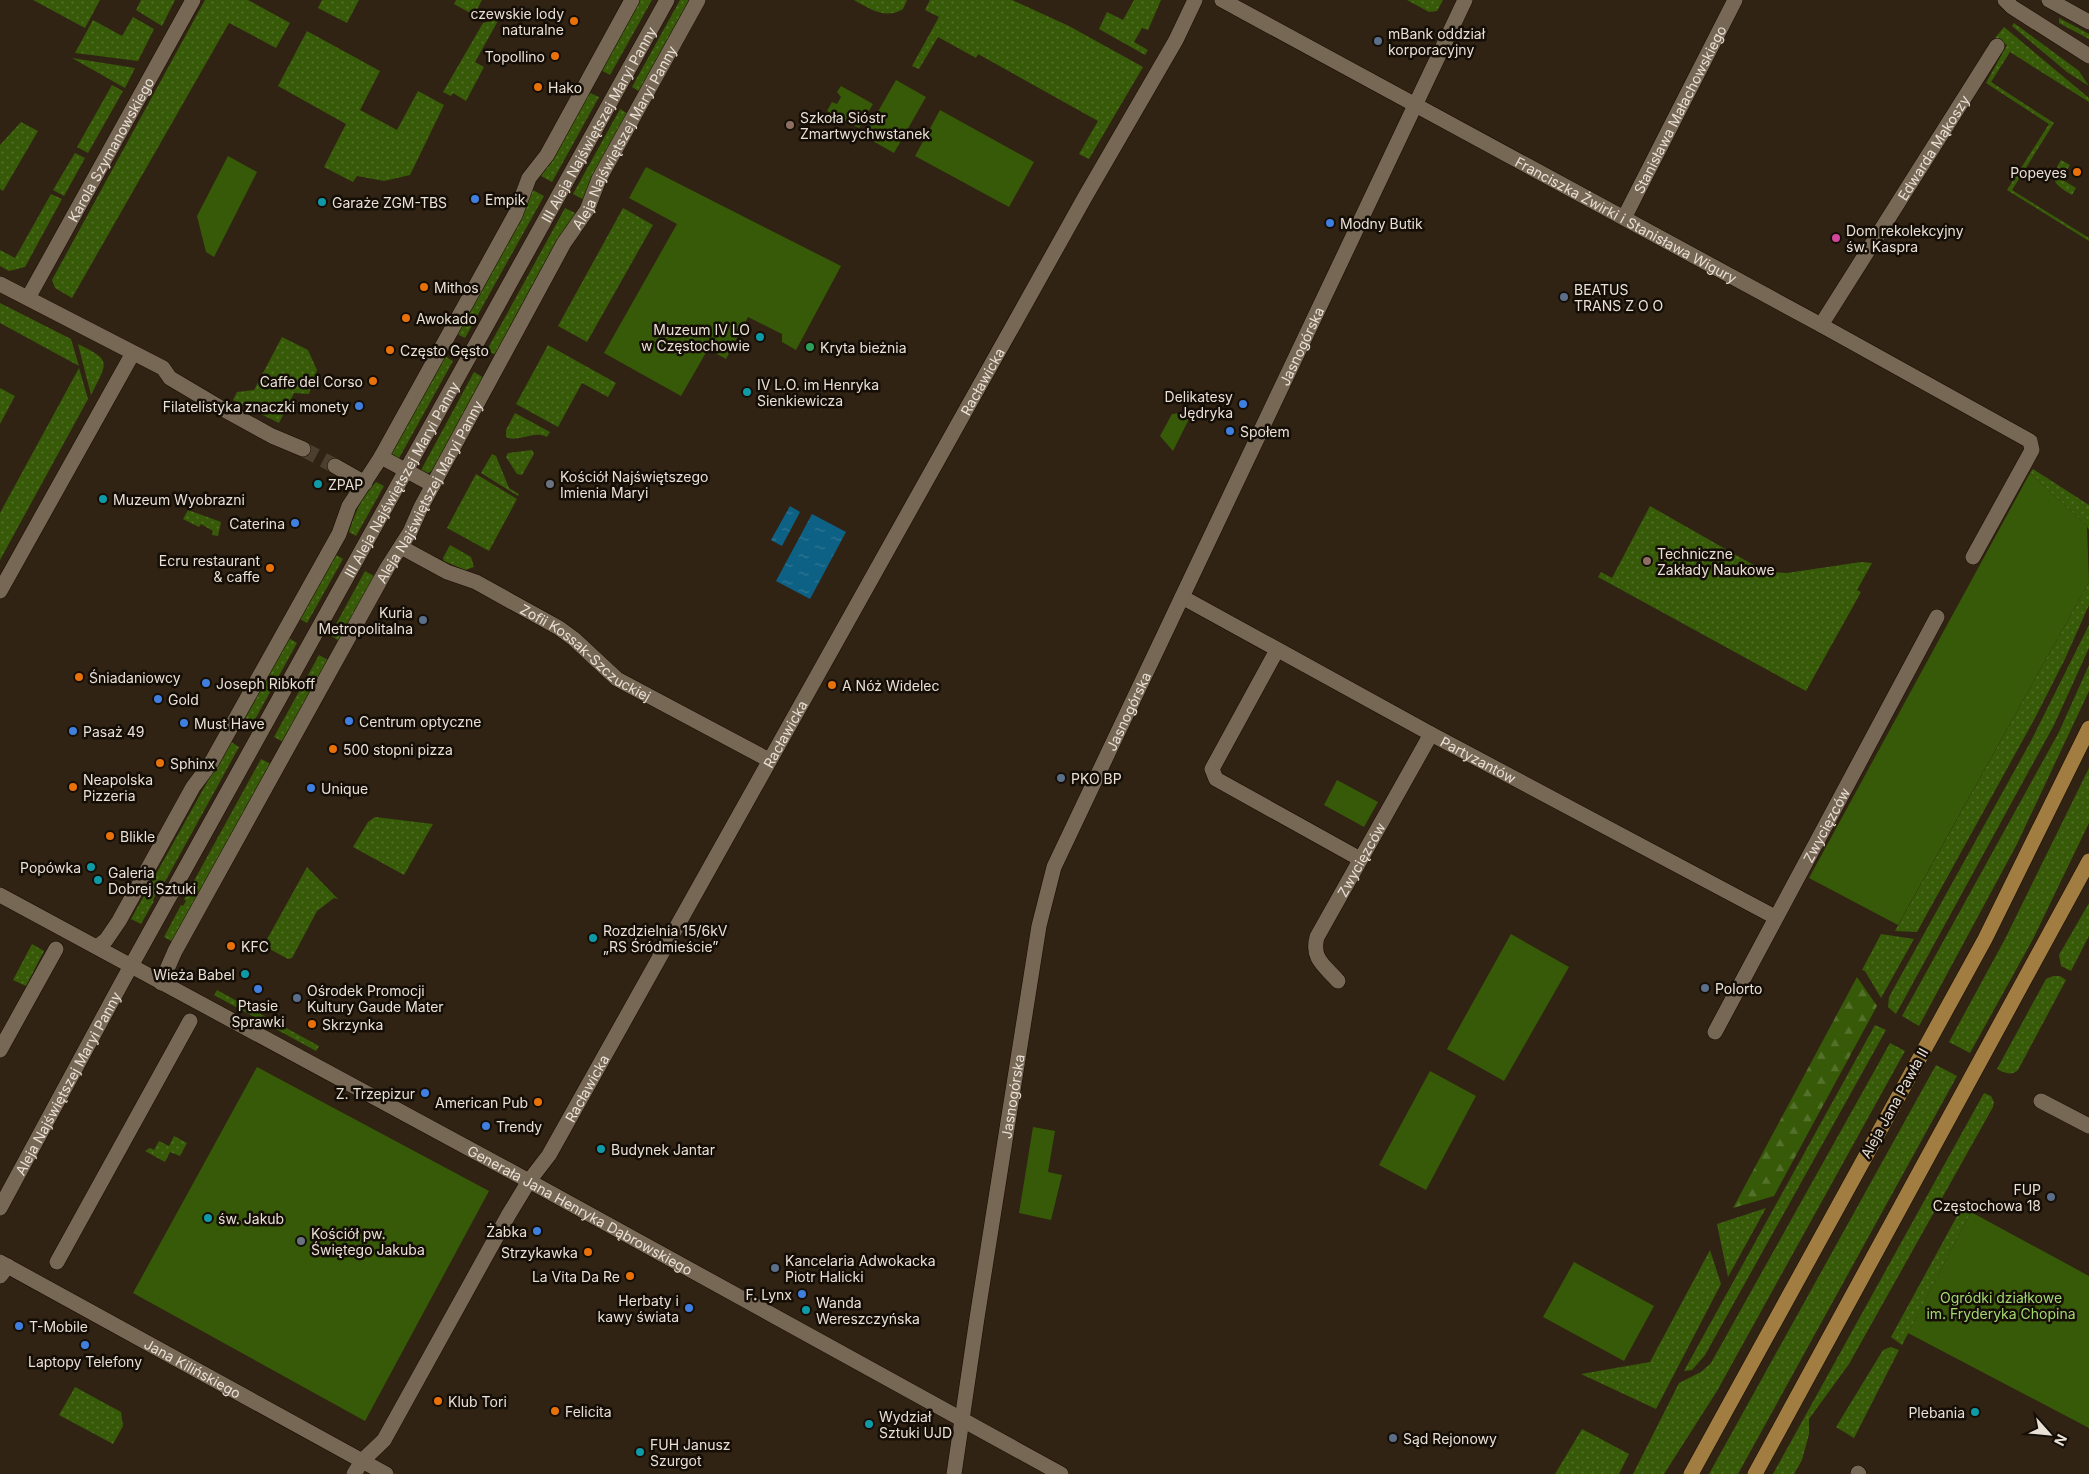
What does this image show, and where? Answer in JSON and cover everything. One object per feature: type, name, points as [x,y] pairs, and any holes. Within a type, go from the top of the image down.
[{"type":"main road","name":"Aleja Jana Pawła II","points":[[1691,1474],[1985,939],[2089,728]]},
{"type":"main road","points":[[1755,1474],[2089,860]]},
{"type":"street","name":"Karola Szymanowskiego","points":[[28,298],[193,0]]},
{"type":"street","points":[[97,947],[106,940],[119,921],[193,787],[211,763],[339,534],[349,506],[381,457],[515,215],[528,178],[547,155],[632,0]]},
{"type":"street","name":"III Aleja Najświętszej Maryi Panny","points":[[134,962],[667,0]]},
{"type":"street","name":"Aleja Najświętszej Maryi Panny","points":[[162,983],[175,951],[386,568],[410,532],[420,507],[564,243],[587,210],[599,179],[698,0]]},
{"type":"street","points":[[1195,1],[1212,0]]},
{"type":"street","name":"Franciszka Żwirki i Stanisława Wigury","points":[[1222,0],[1416,107],[1821,325],[2030,441],[2032,450],[1973,558]]},
{"type":"street","name":"Jasnogórska","points":[[954,1474],[976,1318],[1046,894],[1066,840],[1416,107],[1465,0]]},
{"type":"street","name":"Stanisława Małachowskiego","points":[[1624,218],[1735,0]]},
{"type":"street","points":[[2005,0],[2012,7],[2089,56]]},
{"type":"street","points":[[2049,0],[2089,22]]},
{"type":"street","name":"Racławicka","points":[[358,1468],[384,1440],[529,1181],[549,1155],[1085,197],[1176,40],[1195,1]]},
{"type":"street","name":"Edwarda Mąkoszy","points":[[1821,325],[1998,46]]},
{"type":"street","points":[[0,284],[163,368],[170,378],[219,407],[272,436],[303,449]]},
{"type":"street","points":[[0,591],[133,353]]},
{"type":"street","points":[[381,457],[433,485]]},
{"type":"street","points":[[335,466],[365,483]]},
{"type":"street","name":"Zofii Kossak-Szczuckiej","points":[[401,547],[447,572],[476,582],[559,628],[574,638],[617,679],[769,760]]},
{"type":"street","name":"Partyzantów","points":[[1182,598],[1431,734],[1775,917]]},
{"type":"street","name":"Zwycięzców","points":[[1715,1032],[1937,617]]},
{"type":"street","points":[[1277,650],[1212,769],[1213,774],[1216,779],[1360,859]]},
{"type":"street","name":"Zwycięzców","points":[[1338,981],[1315,955],[1316,937],[1431,734]]},
{"type":"street","name":"Generała Jana Henryka Dąbrowskiego","points":[[0,895],[97,947],[134,962],[162,983],[529,1181],[1061,1474]]},
{"type":"street","points":[[0,1050],[56,949]]},
{"type":"street","name":"Aleja Najświętszej Maryi Panny","points":[[0,1208],[134,962]]},
{"type":"street","points":[[57,1262],[190,1022]]},
{"type":"street","points":[[2041,1101],[2089,1126]]},
{"type":"street","name":"Jana Kilińskiego","points":[[3,1268],[358,1468],[386,1474]]},
{"type":"green space","points":[[33,0],[100,0],[85,28]]},
{"type":"green space","points":[[141,0],[175,0],[162,26],[136,10]]},
{"type":"green space","points":[[205,0],[248,0],[290,23],[276,48],[229,23],[72,298],[55,288],[52,280]]},
{"type":"green space","points":[[322,0],[359,0],[347,23],[318,8]]},
{"type":"green space","points":[[456,0],[482,0],[474,15],[454,4]]},
{"type":"green space","points":[[639,0],[652,0],[610,75],[601,70]]},
{"type":"green space","points":[[680,0],[693,0],[642,93],[632,87]]},
{"type":"green space","points":[[854,0],[907,0],[903,9],[897,12],[884,13],[866,7]]},
{"type":"green space","points":[[930,0],[1012,0],[1069,26],[1143,67],[1089,159],[1079,154],[1098,121],[978,54],[976,58],[938,37],[919,69],[912,66],[939,17],[925,10]]},
{"type":"green space","points":[[1134,0],[1161,0],[1148,30],[1142,28],[1134,42],[1148,50],[1145,55],[1099,29],[1107,12],[1123,20]]},
{"type":"green space","points":[[1407,0],[1443,0],[1437,11],[1429,12]]},
{"type":"green space","points":[[133,17],[154,29],[138,61],[75,53],[93,20],[122,36]]},
{"type":"green space","points":[[2059,18],[2089,34],[2089,39],[2059,23]]},
{"type":"green space","points":[[499,19],[475,62],[484,67],[466,101],[453,93],[451,96],[443,92],[483,23]]},
{"type":"green space","points":[[2014,23],[2079,71],[2089,86],[2067,72],[2012,26]]},
{"type":"green space","points":[[2004,27],[2089,98],[2089,102],[2010,52],[1991,82],[2054,123],[2012,190],[2089,238],[2089,241],[2007,190],[2049,124],[1986,83],[2007,45],[1995,38]]},
{"type":"green space","points":[[307,31],[380,71],[360,110],[397,130],[418,91],[444,105],[410,175],[384,181],[357,176],[353,182],[324,167],[346,124],[278,86]]},
{"type":"green space","points":[[72,58],[135,68],[125,88]]},
{"type":"green space","points":[[896,80],[926,97],[894,153],[864,136]]},
{"type":"green space","points":[[112,85],[123,91],[88,153],[77,147]]},
{"type":"green space","points":[[841,86],[873,104],[859,128],[827,111],[832,102],[837,104],[841,97],[837,92]]},
{"type":"green space","points":[[588,92],[599,97],[552,182],[539,175]]},
{"type":"green space","points":[[620,109],[630,115],[586,201],[573,194]]},
{"type":"green space","points":[[940,110],[1034,162],[1009,207],[915,156]]},
{"type":"green space","points":[[21,122],[38,131],[3,191],[0,189],[0,145]]},
{"type":"green space","points":[[75,153],[85,158],[64,196],[53,190]]},
{"type":"green space","points":[[228,156],[257,172],[214,257],[206,252],[197,216]]},
{"type":"green space","points":[[2061,160],[2070,165],[2061,179],[2076,188],[2072,195],[2061,188],[2055,181],[2055,172]]},
{"type":"green space","points":[[646,167],[841,266],[796,350],[782,342],[782,334],[748,317],[726,359],[708,349],[681,396],[604,353],[677,224],[629,198]]},
{"type":"green space","points":[[531,189],[544,196],[465,338],[455,333]]},
{"type":"green space","points":[[51,194],[62,199],[25,267],[9,271],[0,266],[0,250],[15,258]]},
{"type":"green space","points":[[565,208],[579,215],[496,355],[487,350]]},
{"type":"green space","points":[[623,208],[653,225],[587,342],[558,326]]},
{"type":"green space","points":[[0,303],[71,339],[79,366],[0,323]]},
{"type":"green space","points":[[282,337],[308,350],[317,370],[309,394],[294,393],[279,423],[233,400],[237,392],[254,390]]},
{"type":"green space","points":[[78,344],[97,354],[104,364],[101,376],[91,395]]},
{"type":"green space","points":[[548,345],[616,383],[608,397],[582,383],[558,427],[516,404]]},
{"type":"green space","points":[[443,355],[453,361],[398,460],[391,452]]},
{"type":"green space","points":[[79,368],[88,399],[0,560],[0,513]]},
{"type":"green space","points":[[474,372],[484,378],[432,471],[426,474],[420,472]]},
{"type":"green space","points":[[0,388],[15,396],[0,424]]},
{"type":"green space","points":[[1193,411],[1173,451],[1160,436],[1172,414]]},
{"type":"green space","points":[[515,413],[550,432],[547,437],[537,435],[516,439],[506,437],[506,430]]},
{"type":"green space","points":[[532,450],[534,454],[522,475],[517,474],[506,457],[508,453]]},
{"type":"green space","points":[[492,454],[496,456],[509,488],[519,494],[518,496],[481,473]]},
{"type":"green space","points":[[2033,469],[2089,505],[2089,530],[2030,473]]},
{"type":"green space","points":[[2030,473],[2087,526],[2089,582],[1898,925],[1809,878]]},
{"type":"green space","points":[[476,474],[517,499],[489,551],[447,528]]},
{"type":"green space","points":[[376,482],[384,486],[356,536],[349,532],[354,518],[363,499]]},
{"type":"green space","points":[[1650,506],[1750,563],[1772,572],[1787,573],[1861,562],[1872,563],[1857,590],[1861,592],[1806,691],[1598,577],[1601,572],[1612,578]]},
{"type":"green space","points":[[188,510],[221,522],[218,536],[212,535],[213,531],[201,524],[199,527],[183,519]]},
{"type":"green space","points":[[450,545],[471,557],[474,567],[465,570],[444,561],[443,558]]},
{"type":"green space","points":[[333,553],[343,559],[307,623],[298,618]]},
{"type":"green space","points":[[365,571],[374,576],[339,641],[330,635]]},
{"type":"green space","points":[[2089,582],[2089,605],[2065,659],[2035,718],[1917,932],[1895,931]]},
{"type":"green space","points":[[2089,625],[2089,648],[2054,725],[1896,1014],[1888,1007],[1889,997],[2031,741]]},
{"type":"green space","points":[[287,637],[297,643],[252,725],[242,719]]},
{"type":"green space","points":[[319,655],[328,660],[283,742],[274,737]]},
{"type":"green space","points":[[2089,665],[2089,691],[2017,844],[1919,1026],[1902,1016],[2059,732]]},
{"type":"green space","points":[[230,741],[239,747],[162,887],[160,887],[141,924],[131,919]]},
{"type":"green space","points":[[261,759],[271,764],[173,942],[164,937],[181,905],[183,906],[186,901],[184,899]]},
{"type":"green space","points":[[2089,768],[2089,823],[2033,939],[1970,1053],[1949,1042],[2005,939]]},
{"type":"green space","points":[[1337,780],[1378,802],[1364,827],[1324,805]]},
{"type":"green space","points":[[375,817],[433,824],[404,875],[353,847],[368,822]]},
{"type":"green space","points":[[307,867],[338,899],[334,898],[317,911],[292,958],[288,959],[266,947],[265,943]]},
{"type":"green space","points":[[2089,903],[2089,936],[2071,971],[2061,966],[2059,955]]},
{"type":"green space","points":[[1511,934],[1569,967],[1504,1081],[1447,1049]]},
{"type":"green space","points":[[1881,934],[1914,939],[1881,998],[1865,971],[1862,970]]},
{"type":"green space","points":[[32,944],[44,951],[26,986],[13,980]]},
{"type":"green space","points":[[2060,976],[2066,980],[2018,1070],[2013,1073],[2002,1072],[1997,1069],[2046,979]]},
{"type":"green space","points":[[1857,977],[1877,1006],[1774,1196],[1733,1208]]},
{"type":"green space","points":[[217,990],[319,1046],[316,1051],[214,995]]},
{"type":"green space","points":[[1875,1025],[1886,1030],[1705,1355],[1692,1370],[1684,1371]]},
{"type":"green space","points":[[1890,1043],[1905,1051],[1717,1391],[1664,1474],[1633,1474],[1679,1383],[1701,1372],[1711,1363]]},
{"type":"green space","points":[[1936,1065],[1957,1076],[1738,1474],[1709,1474]]},
{"type":"green space","points":[[257,1067],[489,1191],[365,1421],[133,1293]]},
{"type":"green space","points":[[1430,1071],[1476,1096],[1426,1190],[1379,1165]]},
{"type":"green space","points":[[1984,1093],[1991,1096],[1994,1102],[1993,1107],[1849,1364],[1809,1419],[1809,1434],[1802,1460],[1794,1474],[1773,1474]]},
{"type":"green space","points":[[1033,1127],[1055,1131],[1048,1172],[1062,1175],[1051,1220],[1019,1213]]},
{"type":"green space","points":[[174,1136],[187,1143],[180,1156],[170,1152],[165,1162],[145,1151],[150,1148],[154,1150],[159,1141],[169,1146]]},
{"type":"green space","points":[[1962,1207],[1971,1212],[1902,1345],[1891,1337]]},
{"type":"green space","points":[[1766,1208],[1728,1277],[1717,1224]]},
{"type":"green space","name":"Ogródki działkowe im. Fryderyka Chopina","points":[[1971,1212],[2089,1276],[2089,1428],[1908,1333]]},
{"type":"green space","points":[[1710,1250],[1721,1284],[1656,1409],[1581,1374],[1650,1362]]},
{"type":"green space","points":[[1574,1262],[1654,1306],[1624,1361],[1543,1317]]},
{"type":"green space","points":[[1891,1347],[1899,1350],[1854,1438],[1836,1427],[1883,1350]]},
{"type":"green space","points":[[75,1387],[121,1412],[123,1426],[113,1444],[59,1415]]},
{"type":"green space","points":[[1582,1429],[1629,1454],[1619,1474],[1555,1474]]},
{"type":"water","points":[[790,506],[800,512],[782,546],[771,540]]},
{"type":"water","points":[[812,514],[846,532],[810,599],[776,581]]},
{"type":"tunnel","points":[[303,449],[335,466]]},
{"type":"place","name":"czewskie lody naturalne","points":[[574,21]]},
{"type":"place","name":"mBank oddział korporacyjny","points":[[1378,41]]},
{"type":"place","name":"Topollino","points":[[555,56]]},
{"type":"place","name":"Hako","points":[[538,87]]},
{"type":"place","name":"Szkoła Sióstr Zmartwychwstanek","points":[[790,125]]},
{"type":"place","name":"Popeyes","points":[[2077,172]]},
{"type":"place","name":"Empik","points":[[475,199]]},
{"type":"place","name":"Garaże ZGM-TBS","points":[[322,202]]},
{"type":"place","name":"Modny Butik","points":[[1330,223]]},
{"type":"place","name":"Dom rekolekcyjny św. Kaspra","points":[[1836,238]]},
{"type":"place","name":"Mithos","points":[[424,287]]},
{"type":"place","name":"BEATUS TRANS Z O O","points":[[1564,297]]},
{"type":"place","name":"Awokado","points":[[406,318]]},
{"type":"place","name":"Muzeum IV LO w Częstochowie","points":[[760,337]]},
{"type":"place","name":"Kryta bieżnia","points":[[810,347]]},
{"type":"place","name":"Często Gęsto","points":[[390,350]]},
{"type":"place","name":"Caffe del Corso","points":[[373,381]]},
{"type":"place","name":"IV L.O. im Henryka Sienkiewicza","points":[[747,392]]},
{"type":"place","name":"Delikatesy Jędryka","points":[[1243,404]]},
{"type":"place","name":"Filatelistyka znaczki monety","points":[[359,406]]},
{"type":"place","name":"Społem","points":[[1230,431]]},
{"type":"place","name":"ZPAP","points":[[318,484]]},
{"type":"place","name":"Kościół Najświętszego Imienia Maryi","points":[[550,484]]},
{"type":"place","name":"Muzeum Wyobrazni","points":[[103,499]]},
{"type":"place","name":"Caterina","points":[[295,523]]},
{"type":"place","name":"Techniczne Zakłady Naukowe","points":[[1647,561]]},
{"type":"place","name":"Ecru restaurant & caffe","points":[[270,568]]},
{"type":"place","name":"Kuria Metropolitalna","points":[[423,620]]},
{"type":"place","name":"Śniadaniowcy","points":[[79,677]]},
{"type":"place","name":"Joseph Ribkoff","points":[[206,683]]},
{"type":"place","name":"A Nóż Widelec","points":[[832,685]]},
{"type":"place","name":"Gold","points":[[158,699]]},
{"type":"place","name":"Centrum optyczne","points":[[349,721]]},
{"type":"place","name":"Must Have","points":[[184,723]]},
{"type":"place","name":"Pasaż 49","points":[[73,731]]},
{"type":"place","name":"500 stopni pizza","points":[[333,749]]},
{"type":"place","name":"Sphinx","points":[[160,763]]},
{"type":"place","name":"PKO BP","points":[[1061,778]]},
{"type":"place","name":"Neapolska Pizzeria","points":[[73,787]]},
{"type":"place","name":"Unique","points":[[311,788]]},
{"type":"place","name":"Blikle","points":[[110,836]]},
{"type":"place","name":"Popówka","points":[[91,867]]},
{"type":"place","name":"Galeria Dobrej Sztuki","points":[[98,880]]},
{"type":"place","name":"Rozdzielnia 15/6kV „RS Śródmieście”","points":[[593,938]]},
{"type":"place","name":"KFC","points":[[231,946]]},
{"type":"place","name":"Wieża Babel","points":[[245,974]]},
{"type":"place","name":"Polorto","points":[[1705,988]]},
{"type":"place","name":"Ptasie Sprawki","points":[[258,989]]},
{"type":"place","name":"Ośrodek Promocji Kultury Gaude Mater","points":[[297,998]]},
{"type":"place","name":"Skrzynka","points":[[312,1024]]},
{"type":"place","name":"Z. Trzepizur","points":[[425,1093]]},
{"type":"place","name":"American Pub","points":[[538,1102]]},
{"type":"place","name":"Trendy","points":[[486,1126]]},
{"type":"place","name":"Budynek Jantar","points":[[601,1149]]},
{"type":"place","name":"FUP Częstochowa 18","points":[[2051,1197]]},
{"type":"place","name":"św. Jakub","points":[[208,1218]]},
{"type":"place","name":"Żabka","points":[[537,1231]]},
{"type":"place","name":"Kościół pw. Świętego Jakuba","points":[[301,1241]]},
{"type":"place","name":"Strzykawka","points":[[588,1252]]},
{"type":"place","name":"Kancelaria Adwokacka Piotr Halicki","points":[[775,1268]]},
{"type":"place","name":"La Vita Da Re","points":[[630,1276]]},
{"type":"place","name":"F. Lynx","points":[[802,1294]]},
{"type":"place","name":"Herbaty i kawy świata","points":[[689,1308]]},
{"type":"place","name":"Wanda Wereszczyńska","points":[[806,1310]]},
{"type":"place","name":"T-Mobile","points":[[19,1326]]},
{"type":"place","name":"Laptopy Telefony","points":[[85,1345]]},
{"type":"place","name":"Klub Tori","points":[[438,1401]]},
{"type":"place","name":"Felicita","points":[[555,1411]]},
{"type":"place","name":"Plebania","points":[[1975,1412]]},
{"type":"place","name":"Wydział Sztuki UJD","points":[[869,1424]]},
{"type":"place","name":"Sąd Rejonowy","points":[[1393,1438]]},
{"type":"place","name":"FUH Janusz Szurgot","points":[[640,1452]]}]
